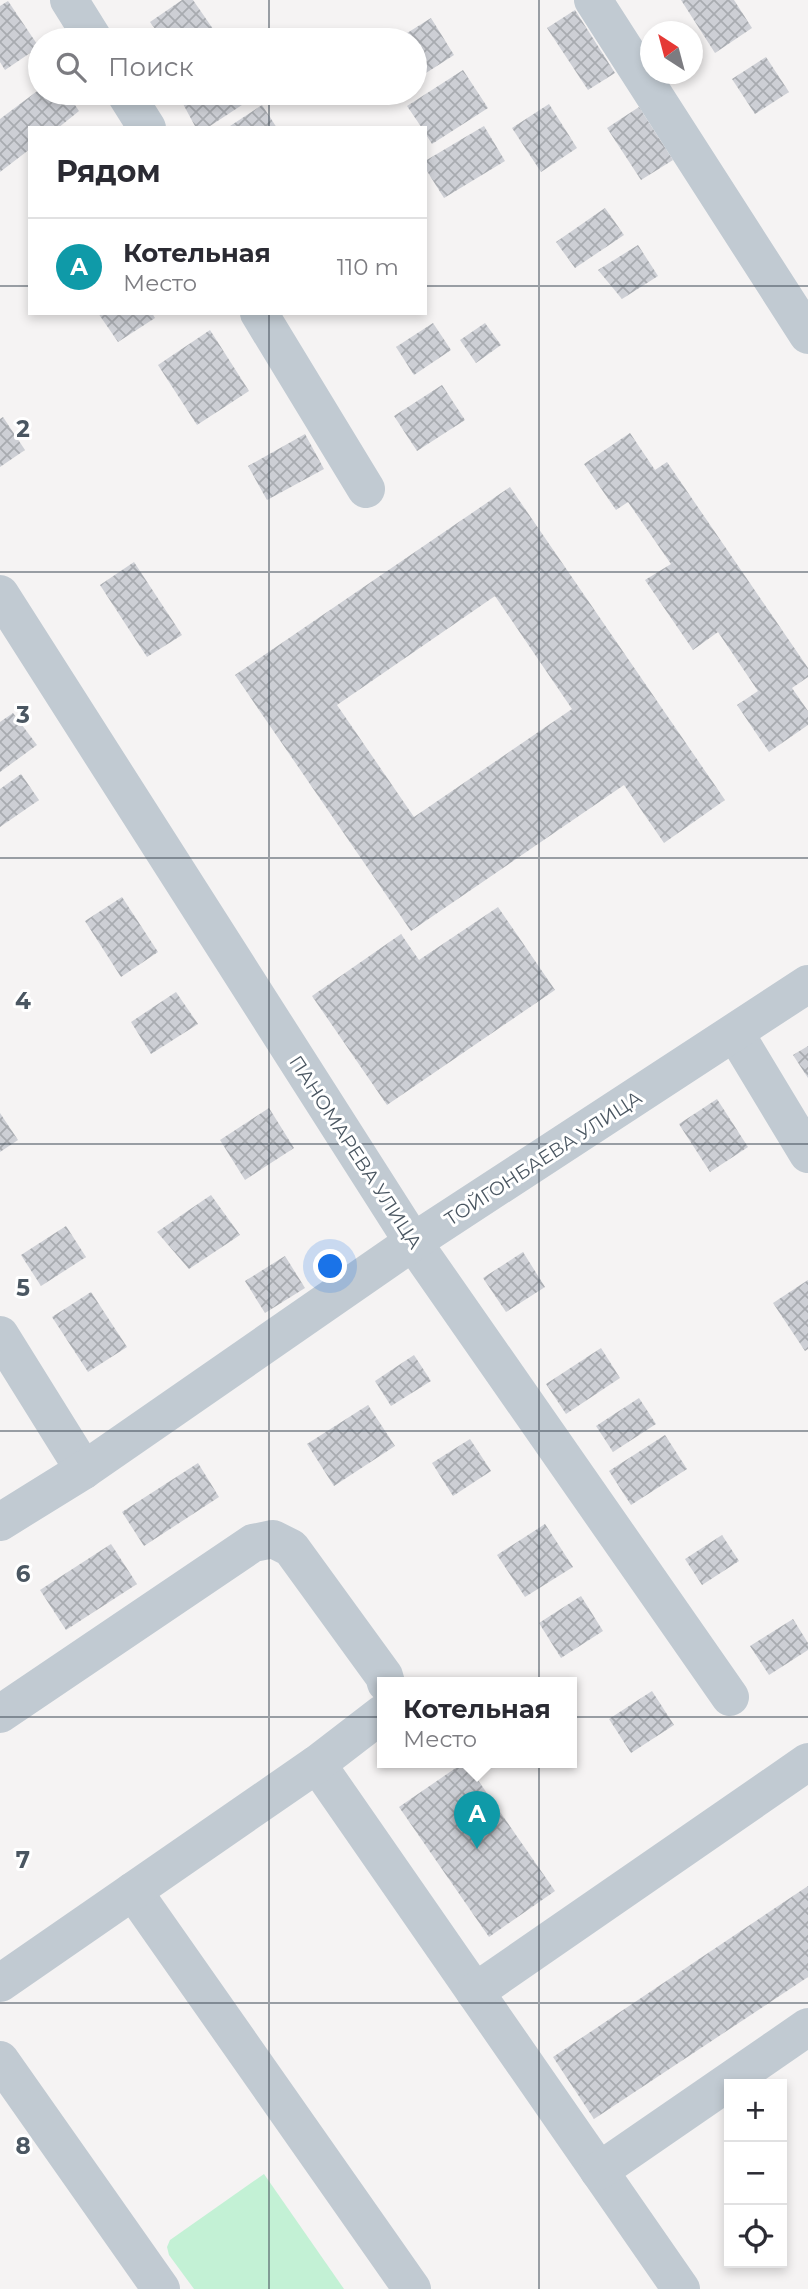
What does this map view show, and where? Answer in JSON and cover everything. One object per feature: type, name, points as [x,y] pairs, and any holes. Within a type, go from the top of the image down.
[{"type":"street","points":[[69,0],[86,28]]},
{"type":"street","points":[[593,0],[808,335]]},
{"type":"street","points":[[133,105],[146,126]]},
{"type":"street","points":[[260,315],[366,489]]},
{"type":"street","name":"ПАНОМАРЕВА УЛИЦА","points":[[0,594],[413,1242],[730,1697]]},
{"type":"street","name":"ТОЙГОНБАЕВА УЛИЦА","points":[[0,1522],[84,1470],[413,1242],[808,984]]},
{"type":"street","points":[[735,1033],[808,1154]]},
{"type":"street","points":[[0,1335],[84,1470]]},
{"type":"street","points":[[0,1714],[253,1543],[272,1539],[291,1548],[384,1677]]},
{"type":"street","points":[[0,1983],[317,1764],[377,1719]]},
{"type":"street","points":[[475,1992],[808,1762]]},
{"type":"street","points":[[317,1764],[681,2289]]},
{"type":"street","points":[[133,1891],[412,2289]]},
{"type":"street","points":[[599,2171],[808,2027]]},
{"type":"street","points":[[0,2060],[160,2289]]},
{"type":"green space","points":[[264,2174],[344,2289],[194,2289],[169,2255],[167,2247],[170,2240]]},
{"type":"building","points":[[182,0],[193,0],[212,28],[154,28],[150,22]]},
{"type":"building","points":[[681,0],[734,0],[752,28],[715,53],[703,34],[703,21],[694,21]]},
{"type":"building","points":[[8,1],[28,31],[28,54],[5,70],[0,62],[0,6]]},
{"type":"building","points":[[575,10],[615,73],[588,90],[547,28]]},
{"type":"building","points":[[431,18],[454,55],[427,72],[427,28],[415,28]]},
{"type":"building","points":[[766,57],[789,92],[755,114],[732,79]]},
{"type":"building","points":[[463,70],[488,108],[432,144],[427,136],[427,126],[421,126],[407,106],[427,105],[427,93]]},
{"type":"building","points":[[28,98],[28,105],[75,105],[79,111],[60,126],[28,126],[28,151],[0,172],[0,119]]},
{"type":"building","points":[[549,104],[577,148],[541,172],[512,128]]},
{"type":"building","points":[[184,105],[242,105],[210,126],[195,126]]},
{"type":"building","points":[[262,105],[276,126],[230,126]]},
{"type":"building","points":[[639,107],[673,160],[641,180],[607,128]]},
{"type":"building","points":[[484,126],[505,161],[444,198],[427,171],[427,160]]},
{"type":"building","points":[[605,208],[624,235],[575,268],[556,242]]},
{"type":"building","points":[[638,245],[658,276],[622,299],[598,270]]},
{"type":"building","points":[[99,315],[153,315],[155,318],[118,342]]},
{"type":"building","points":[[433,323],[451,350],[414,375],[396,347]]},
{"type":"building","points":[[485,323],[501,345],[476,363],[460,340]]},
{"type":"building","points":[[210,330],[249,391],[197,425],[158,365]]},
{"type":"building","points":[[442,385],[465,420],[417,451],[394,416]]},
{"type":"building","points":[[3,417],[25,450],[0,467],[0,419]]},
{"type":"building","points":[[630,433],[655,470],[667,462],[808,668],[808,677],[792,688],[808,711],[808,725],[769,752],[737,705],[758,691],[718,632],[693,650],[645,580],[671,564],[628,502],[616,510],[584,464]]},
{"type":"building","points":[[305,434],[324,469],[267,500],[248,466]]},
{"type":"building","points":[[510,487],[725,800],[664,843],[624,785],[411,931],[235,675]],"holes":[[[495,596],[572,709],[414,817],[337,705]]]},
{"type":"building","points":[[134,562],[182,635],[147,657],[100,585]]},
{"type":"building","points":[[13,713],[37,745],[0,772],[0,722]]},
{"type":"building","points":[[21,774],[39,800],[0,827],[0,789]]},
{"type":"building","points":[[122,897],[158,952],[121,977],[85,921]]},
{"type":"building","points":[[498,907],[555,990],[387,1105],[312,996],[401,934],[419,960]]},
{"type":"building","points":[[176,992],[198,1024],[151,1054],[131,1022]]},
{"type":"building","points":[[808,1046],[808,1078],[793,1055]]},
{"type":"building","points":[[717,1099],[748,1147],[710,1172],[679,1124]]},
{"type":"building","points":[[269,1108],[294,1148],[245,1180],[220,1140]]},
{"type":"building","points":[[0,1113],[18,1140],[0,1152]]},
{"type":"building","points":[[211,1195],[240,1235],[189,1269],[157,1232]]},
{"type":"building","points":[[66,1226],[86,1257],[41,1286],[21,1255]]},
{"type":"building","points":[[523,1252],[545,1287],[506,1312],[483,1278]]},
{"type":"building","points":[[285,1256],[305,1288],[265,1313],[245,1281]]},
{"type":"building","points":[[808,1280],[808,1349],[805,1351],[773,1303]]},
{"type":"building","points":[[91,1292],[127,1347],[88,1372],[52,1317]]},
{"type":"building","points":[[601,1348],[620,1378],[566,1414],[546,1384]]},
{"type":"building","points":[[414,1355],[431,1381],[391,1406],[375,1381]]},
{"type":"building","points":[[639,1398],[656,1424],[613,1452],[596,1426]]},
{"type":"building","points":[[368,1405],[395,1446],[334,1486],[307,1444]]},
{"type":"building","points":[[665,1435],[687,1469],[631,1505],[609,1471]]},
{"type":"building","points":[[470,1439],[491,1471],[453,1496],[432,1463]]},
{"type":"building","points":[[198,1463],[219,1497],[144,1546],[122,1512]]},
{"type":"building","points":[[545,1524],[573,1567],[525,1597],[497,1555]]},
{"type":"building","points":[[722,1535],[739,1561],[702,1585],[685,1559]]},
{"type":"building","points":[[111,1544],[137,1584],[66,1630],[40,1590]]},
{"type":"building","points":[[581,1596],[603,1631],[561,1658],[539,1623]]},
{"type":"building","points":[[793,1619],[808,1643],[808,1650],[769,1675],[750,1646]]},
{"type":"building","points":[[652,1691],[674,1725],[631,1753],[609,1719]]},
{"type":"building","points":[[456,1768],[469,1768],[555,1891],[489,1937],[399,1807]]},
{"type":"building","points":[[808,1886],[808,1977],[594,2119],[553,2057]]},
{"type":"place","name":"Котельная","points":[[477,1849]]}]
